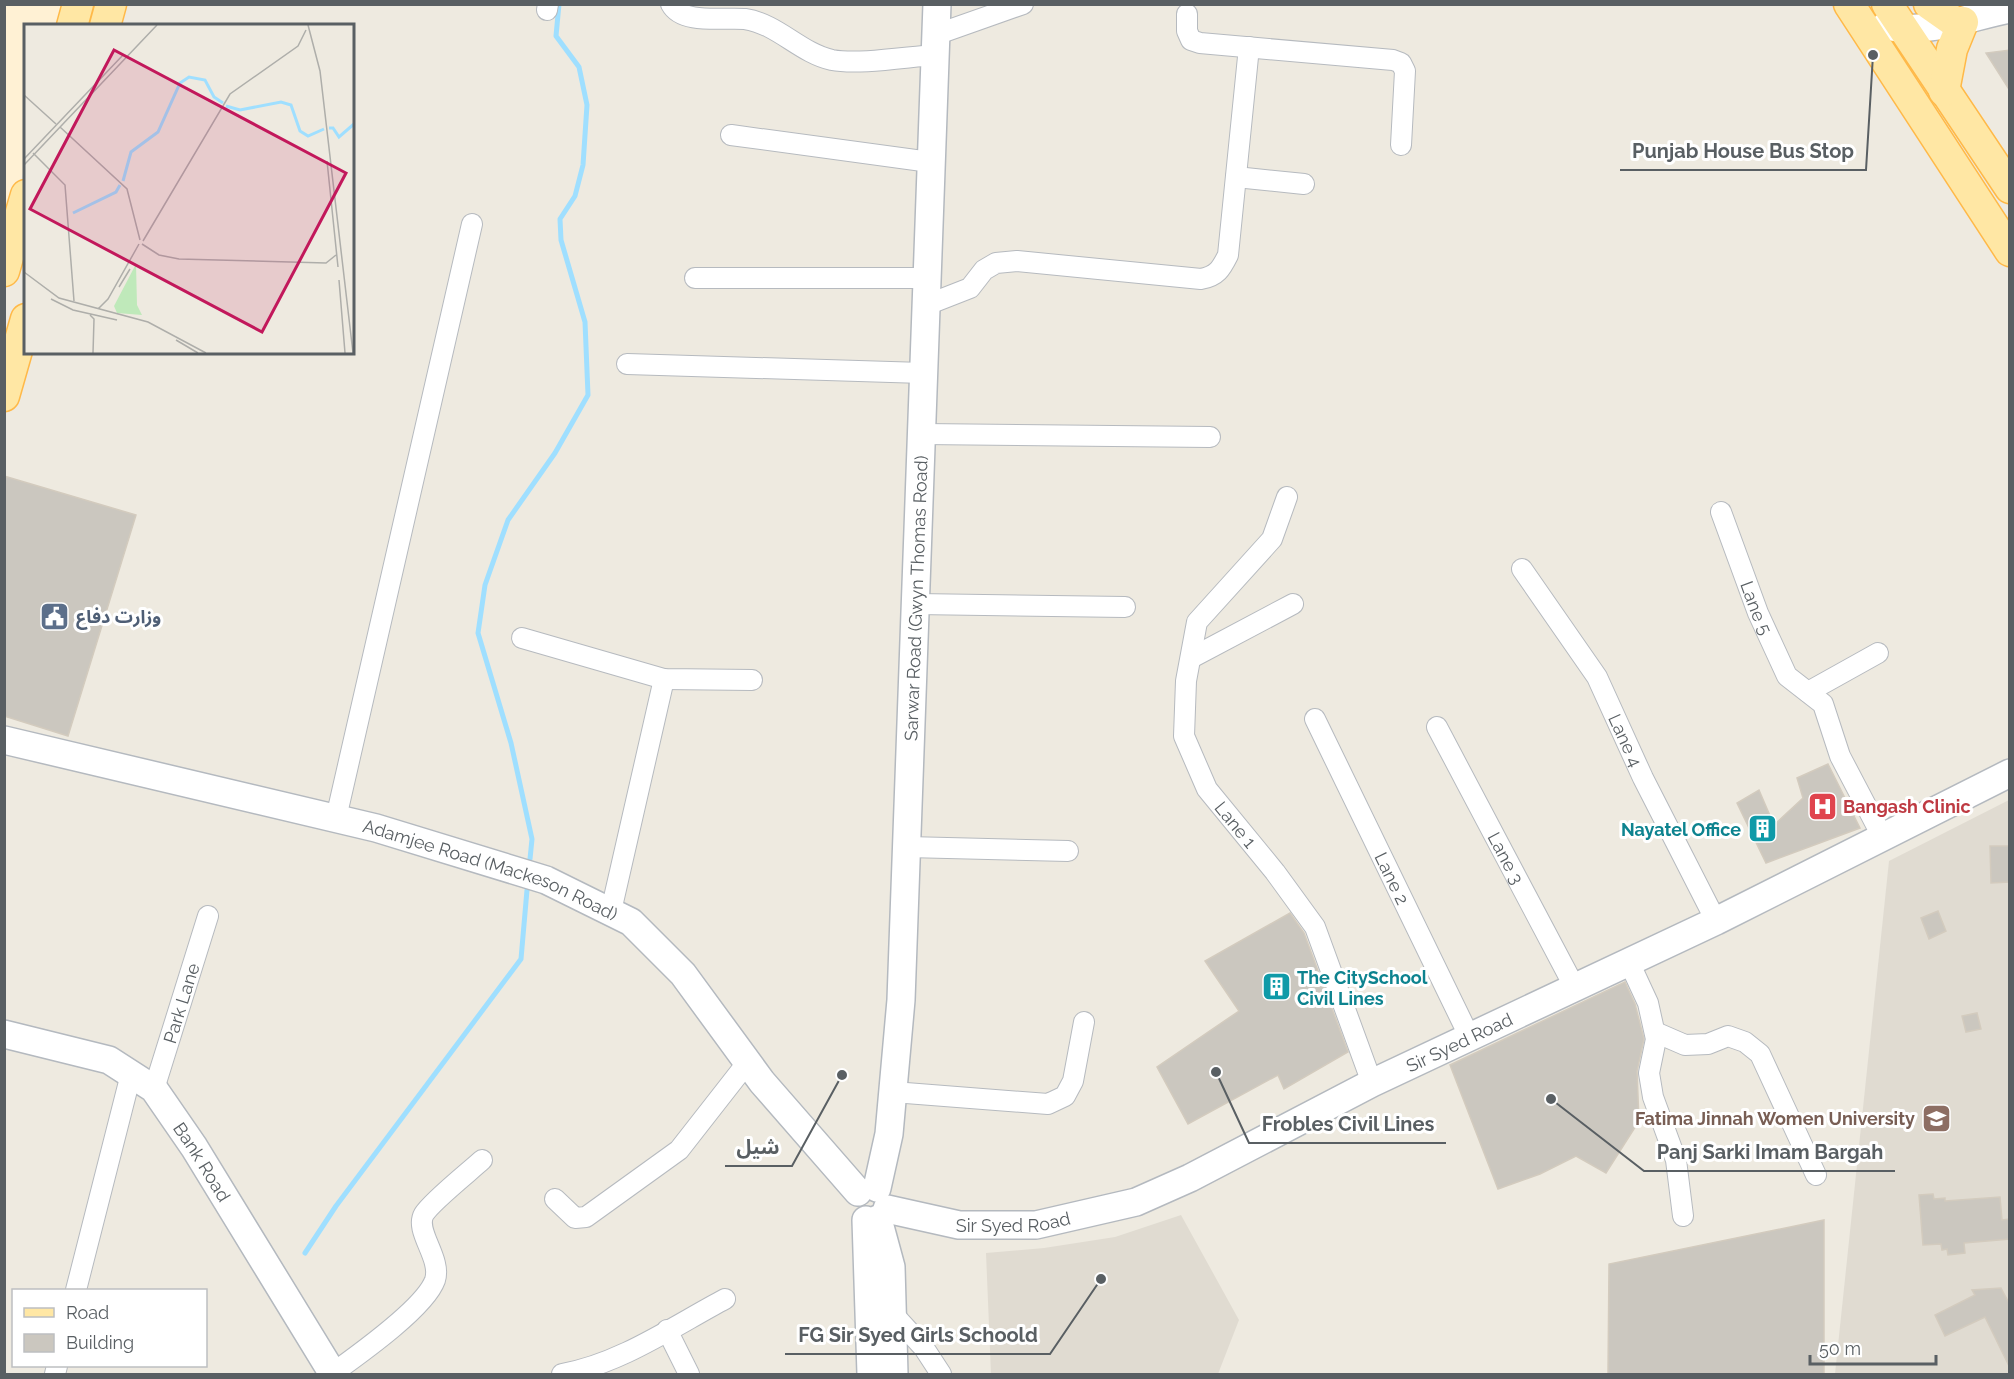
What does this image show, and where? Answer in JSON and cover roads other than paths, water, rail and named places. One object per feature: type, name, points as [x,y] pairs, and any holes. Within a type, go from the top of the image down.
[{"type":"main road","points":[[73,24],[78,4]]},
{"type":"main road","points":[[106,24],[111,4]]},
{"type":"main road","points":[[1887,4],[2010,188]]},
{"type":"main road","points":[[1929,4],[1960,17],[1944,91]]},
{"type":"main road","points":[[1854,13],[2010,251]]},
{"type":"main road","points":[[8,247],[24,201]]},
{"type":"main road","points":[[4,396],[24,326]]},
{"type":"street","points":[[671,4],[684,16],[746,20],[766,24],[801,46],[831,60],[935,45],[1023,4]]},
{"type":"street","name":"Sarwar Road (Gwyn Thomas Road)","points":[[871,1374],[873,1206],[889,1134],[902,1000],[922,434],[924,306],[937,4]]},
{"type":"street","points":[[1854,13],[1904,30],[1960,17],[2010,9]]},
{"type":"street","points":[[1186,14],[1187,32],[1191,40],[1200,44],[1393,60],[1401,63],[1405,71],[1401,146]]},
{"type":"street","points":[[924,306],[970,288],[984,270],[996,263],[1201,279],[1212,277],[1221,270],[1228,255],[1249,47]]},
{"type":"street","points":[[731,135],[930,162]]},
{"type":"street","points":[[1236,177],[1304,184]]},
{"type":"street","points":[[336,818],[472,224]]},
{"type":"street","points":[[695,278],[925,278]]},
{"type":"street","points":[[627,364],[923,373]]},
{"type":"street","points":[[922,434],[1209,437]]},
{"type":"street","name":"Lane 1","points":[[1287,497],[1272,539],[1197,622],[1186,681],[1184,736],[1207,789],[1275,872],[1315,927],[1372,1083]]},
{"type":"street","name":"Lane 5","points":[[1721,512],[1758,614],[1778,655],[1788,675],[1823,704],[1840,756],[1883,838]]},
{"type":"street","name":"Lane 4","points":[[1522,569],[1597,677],[1643,778],[1716,921]]},
{"type":"street","points":[[916,604],[1125,607]]},
{"type":"street","points":[[1192,657],[1293,604]]},
{"type":"street","points":[[522,638],[664,679],[753,680]]},
{"type":"street","points":[[1808,692],[1878,653]]},
{"type":"street","points":[[611,911],[664,679]]},
{"type":"street","name":"Lane 2","points":[[1315,719],[1470,1038]]},
{"type":"street","name":"Lane 3","points":[[1437,727],[1575,988]]},
{"type":"street","name":"Adamjee Road (Mackeson Road)","points":[[4,740],[376,828],[546,880],[632,921],[683,974],[747,1063],[873,1206]]},
{"type":"street","name":"Sir Syed Road","points":[[873,1206],[959,1225],[1036,1225],[1136,1202],[1190,1178],[1372,1083],[1716,921],[2010,773]]},
{"type":"street","points":[[907,848],[1068,851]]},
{"type":"street","name":"Park Lane","points":[[154,1089],[208,916]]},
{"type":"street","points":[[1629,963],[1648,1003],[1655,1032],[1656,1039],[1649,1073],[1653,1097],[1677,1160],[1683,1216]]},
{"type":"street","points":[[892,1092],[1048,1104],[1065,1096],[1073,1081],[1084,1022]]},
{"type":"street","points":[[1655,1032],[1685,1045],[1708,1044],[1728,1036],[1745,1042],[1760,1054],[1816,1175]]},
{"type":"street","name":"Bank Road","points":[[5,1035],[109,1060],[154,1089],[200,1156],[333,1374]]},
{"type":"street","points":[[555,1199],[574,1218],[586,1217],[679,1150],[747,1063]]},
{"type":"street","points":[[76,1289],[131,1074]]},
{"type":"street","points":[[333,1374],[380,1339],[427,1293],[435,1278],[434,1254],[422,1227],[424,1214],[482,1160]]},
{"type":"street","name":"Sarwar Road (Gwyn Thomas Road)","points":[[873,1206],[891,1267],[894,1374]]},
{"type":"street","points":[[562,1374],[577,1372],[617,1356],[725,1299]]},
{"type":"street","points":[[893,1314],[924,1348],[941,1374]]},
{"type":"street","points":[[667,1330],[688,1374]]},
{"type":"waterway","points":[[530,859],[532,839],[511,743],[478,633],[485,585],[508,520],[555,453],[588,395],[585,322],[561,240],[560,219],[575,196],[583,165],[587,105],[579,67],[556,36],[559,4]]},
{"type":"waterway","points":[[305,1253],[336,1206],[521,959],[527,890]]},
{"type":"place","name":"Punjab House Bus Stop","points":[[1873,55]]},
{"type":"place","name":"وزارت دفاع","points":[[55,616]]},
{"type":"place","name":"Bangash Clinic","points":[[1822,806]]},
{"type":"place","name":"Nayatel Office","points":[[1762,829]]},
{"type":"place","name":"The CitySchool Civil Lines","points":[[1276,987]]},
{"type":"place","name":"Frobles Civil Lines","points":[[1216,1072]]},
{"type":"place","name":"شیل","points":[[842,1075]]},
{"type":"place","name":"Panj Sarki Imam Bargah","points":[[1551,1099]]},
{"type":"place","name":"Fatima Jinnah Women University","points":[[1936,1118]]},
{"type":"place","name":"FG Sir Syed Girls Schoold","points":[[1101,1279]]}]
